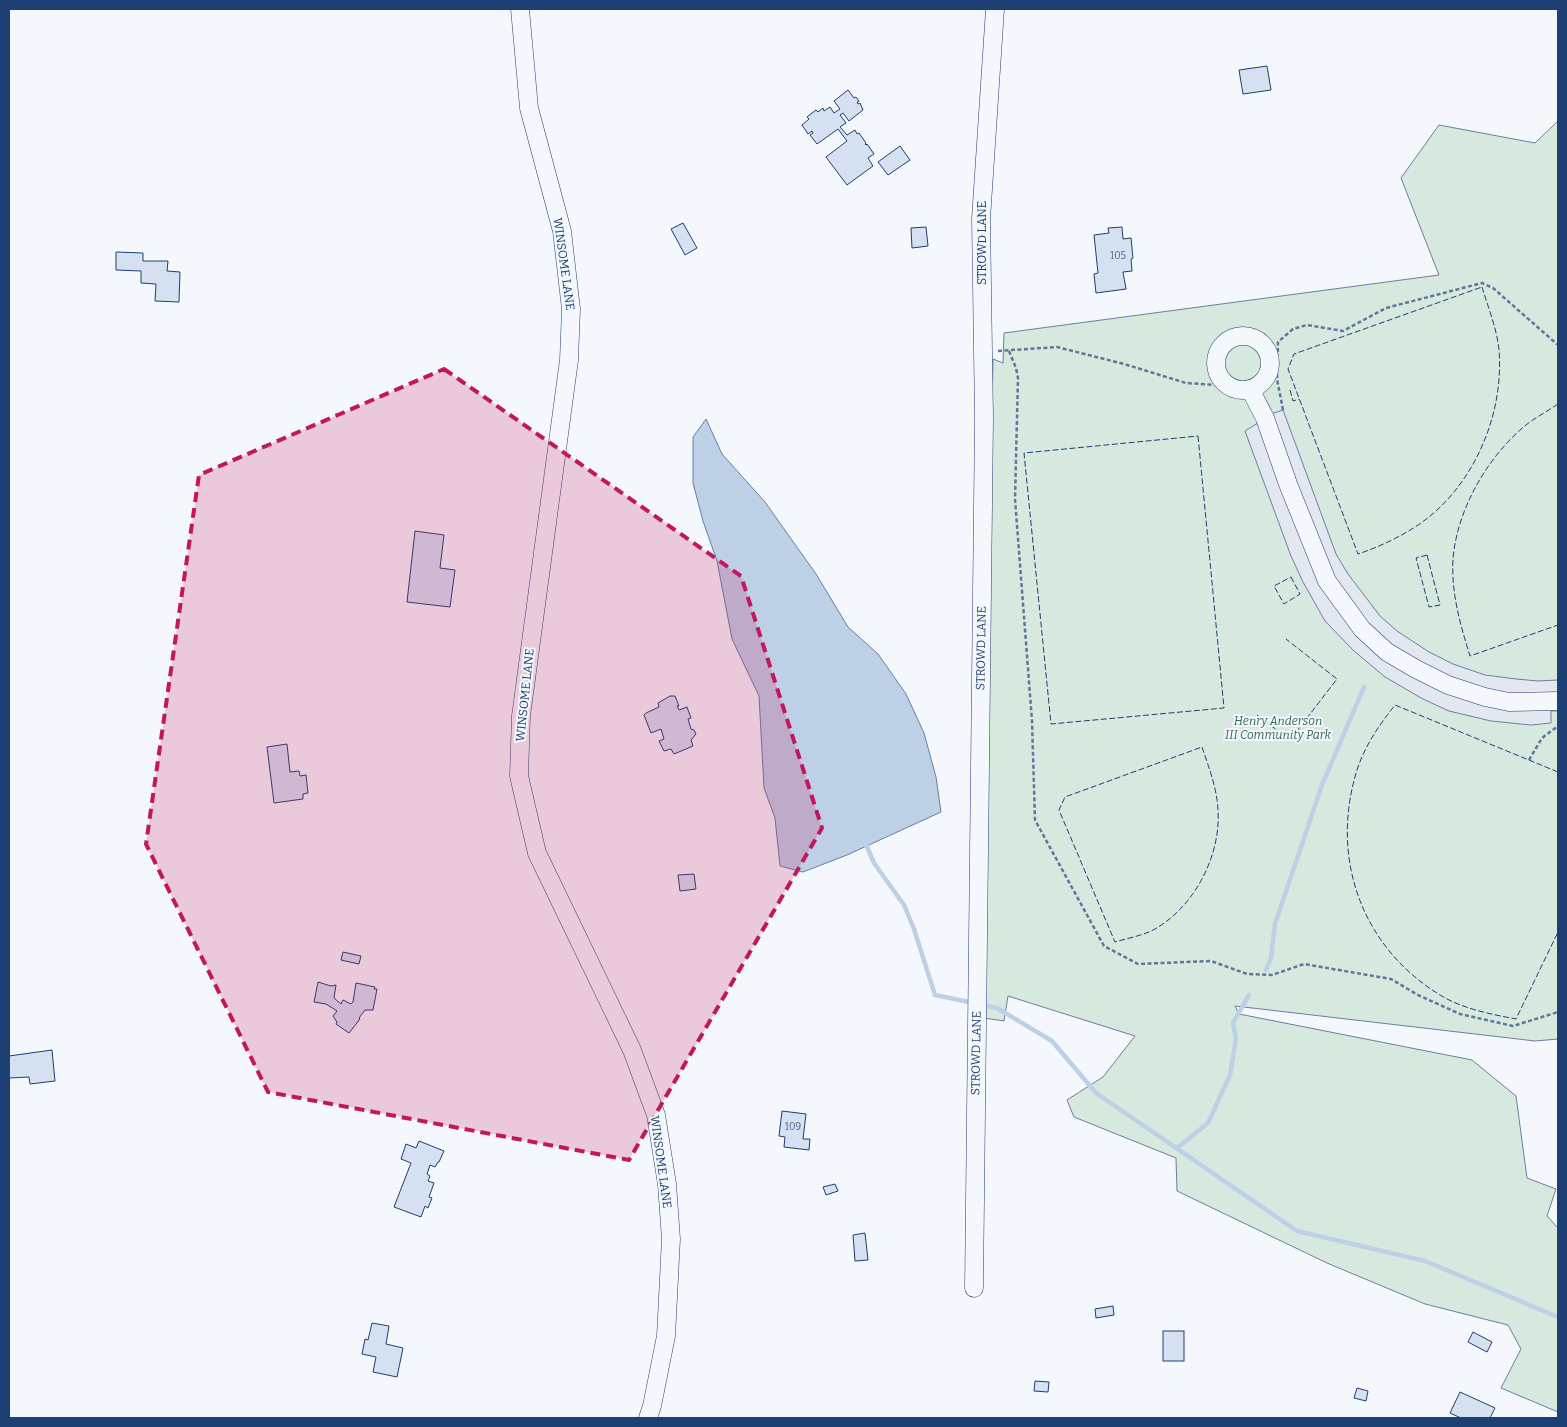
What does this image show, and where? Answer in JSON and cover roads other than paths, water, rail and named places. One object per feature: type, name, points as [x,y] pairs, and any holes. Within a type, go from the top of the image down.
[{"type":"street","name":"WINSOME LANE","points":[[520,9],[529,108],[562,231],[572,309],[569,360],[521,716],[519,776],[538,852],[632,1050],[656,1115],[667,1184],[671,1238],[666,1336],[648,1418]]},
{"type":"street","name":"STROWD LANE","points":[[974,1288],[984,418],[981,220],[995,9]]},
{"type":"street","points":[[1243,336],[1259,342],[1265,349],[1270,361],[1265,377],[1259,384],[1250,389],[1234,388],[1226,384],[1216,368],[1219,351],[1232,338],[1243,336]]},
{"type":"street","points":[[1250,389],[1265,418],[1288,484],[1327,581],[1362,629],[1387,652],[1448,685],[1485,697],[1509,702],[1558,702]]},
{"type":"water","points":[[706,419],[722,454],[765,502],[816,574],[848,627],[878,654],[906,694],[924,733],[936,777],[941,812],[847,855],[803,872],[780,866],[775,818],[764,788],[759,696],[732,639],[717,561],[703,521],[693,483],[693,437]]},
{"type":"waterway","points":[[1266,970],[1271,958],[1275,924],[1322,785],[1364,687]]},
{"type":"waterway","points":[[865,842],[874,863],[904,905],[914,929],[935,995],[974,1003]]},
{"type":"waterway","points":[[1177,1148],[1208,1123],[1230,1075],[1236,1039],[1233,1023],[1249,995]]},
{"type":"waterway","points":[[982,1005],[997,1008],[1052,1041],[1096,1093],[1297,1231],[1425,1261],[1558,1317]]},
{"type":"park label","name":"Henry Anderson III Community Park","points":[[1278,728]]}]
